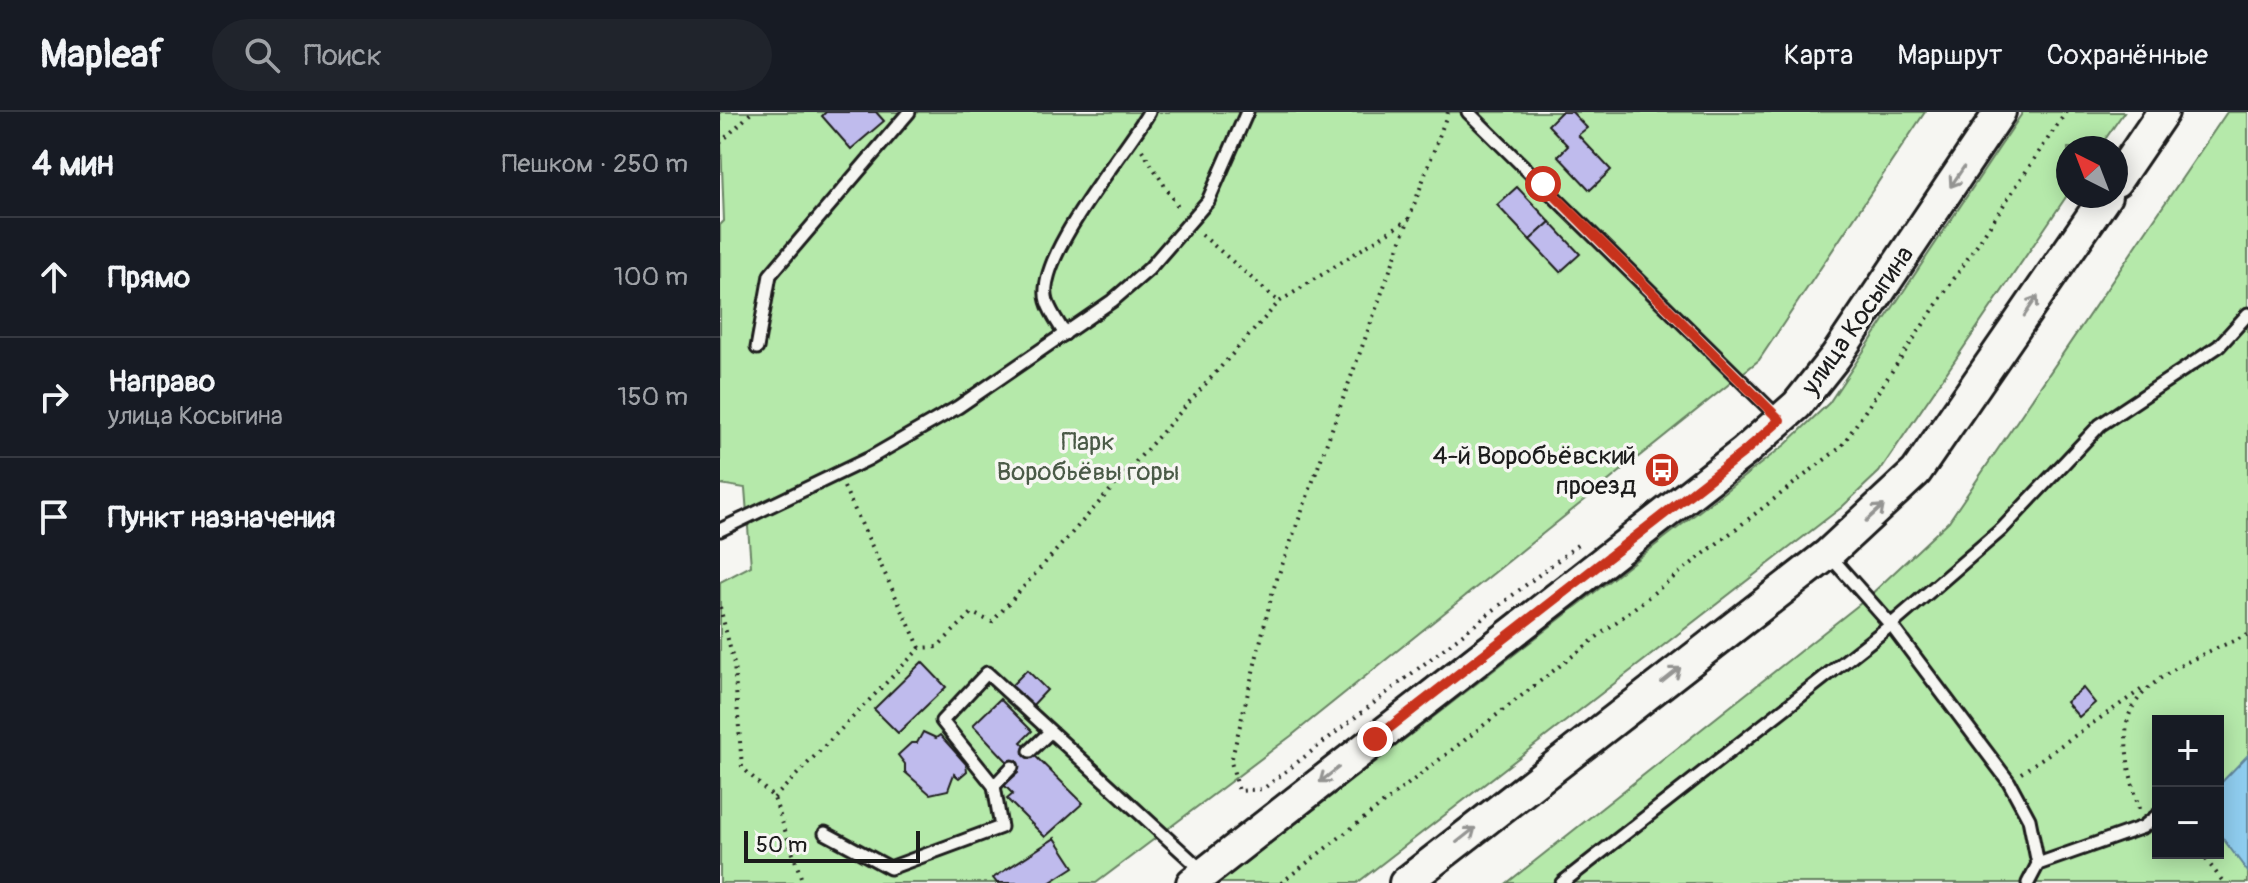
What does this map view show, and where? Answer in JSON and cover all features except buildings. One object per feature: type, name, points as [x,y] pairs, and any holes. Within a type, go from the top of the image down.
[{"type":"main road","name":"улица Косыгина","points":[[1198,878],[1744,452],[1797,405],[1836,356],[2000,112]]},
{"type":"main road","points":[[2128,163],[2163,112]]},
{"type":"main road","points":[[1405,883],[1828,554],[1916,472],[2098,208]]},
{"type":"lane","points":[[757,348],[770,275],[909,112]]},
{"type":"lane","points":[[1065,334],[1046,298],[1053,265],[1079,211],[1135,138],[1149,112]]},
{"type":"lane","points":[[720,530],[837,474],[958,407],[1112,301],[1149,269],[1208,201],[1247,112]]},
{"type":"lane","points":[[1468,112],[1780,420]]},
{"type":"lane","points":[[1562,883],[1891,625],[2002,529],[2100,425],[2219,346],[2248,314]]},
{"type":"lane","points":[[1828,554],[1891,625],[2009,782],[2029,819],[2038,864],[2028,883]]},
{"type":"lane","points":[[825,833],[890,868],[1001,827],[994,786],[942,721],[987,673],[1198,878]]},
{"type":"lane","points":[[1030,751],[1050,732]]},
{"type":"lane","points":[[994,786],[1012,767]]},
{"type":"lane","points":[[2038,864],[2143,827],[2152,820]]},
{"type":"path","points":[[720,143],[752,112]]},
{"type":"path","points":[[1448,112],[1273,590],[1231,762],[1239,791],[1263,789],[1591,535]]},
{"type":"path","points":[[1281,883],[1841,447],[2066,112]]},
{"type":"path","points":[[1135,138],[1189,223],[1279,302]]},
{"type":"path","points":[[774,798],[920,648],[937,647],[972,613],[992,622],[1279,302],[1409,218]]},
{"type":"path","points":[[837,474],[920,648]]},
{"type":"path","points":[[720,607],[734,664],[742,767],[774,798],[803,883]]},
{"type":"path","points":[[2009,782],[2147,686],[2248,635]]},
{"type":"path","points":[[2143,827],[2129,767],[2127,722],[2147,686]]},
{"type":"path","points":[[2206,859],[2224,883]]},
{"type":"green space","name":"Парк Воробьёвы горы","points":[[720,112],[1925,112],[1759,360],[1291,736],[1096,883],[720,883],[720,582],[751,566],[745,488],[720,484],[720,225],[724,221]]},
{"type":"green space","points":[[2023,112],[2124,112],[2107,136],[2056,136],[2056,208],[2058,208],[1879,472],[1842,507],[1357,883],[1219,883],[1786,444],[1829,403]]},
{"type":"green space","points":[[2227,112],[2248,112],[2248,883],[1507,883],[1866,599],[1949,521]]},
{"type":"water","points":[[2248,755],[2248,872],[2224,840],[2224,780]]},
{"type":"place","name":"4-й Воробьёвский проезд","points":[[1662,470]]},
{"type":"route","points":[[1375,739],[1744,452],[1780,420],[1543,184]]}]
